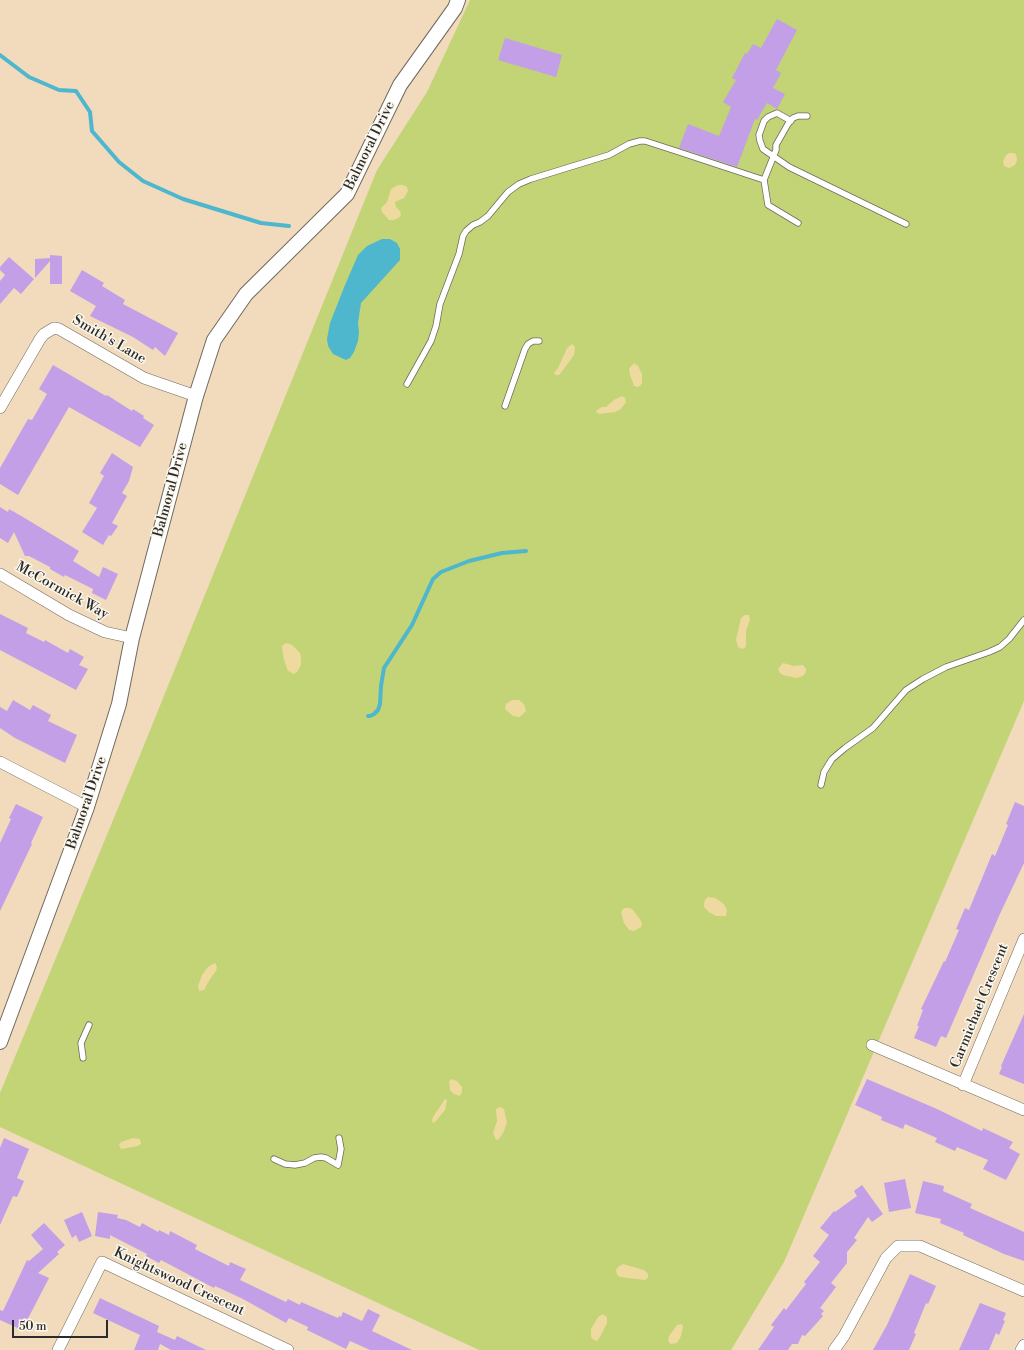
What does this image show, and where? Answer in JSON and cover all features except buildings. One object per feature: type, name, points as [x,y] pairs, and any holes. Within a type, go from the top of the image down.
[{"type":"street","name":"Balmoral Drive","points":[[0,1042],[87,807],[119,704],[132,638],[196,396],[214,340],[246,294],[347,194],[400,86],[455,8],[458,0]]},
{"type":"street","name":"Smith's Lane","points":[[0,408],[40,339],[44,334],[54,328],[59,329],[144,378],[196,396]]},
{"type":"street","name":"McCormick Way","points":[[0,574],[69,615],[105,632],[132,638]]},
{"type":"street","points":[[0,762],[87,807]]},
{"type":"street","name":"Carmichael Crescent","points":[[963,1085],[1024,938]]},
{"type":"street","points":[[872,1045],[1024,1110]]},
{"type":"street","points":[[834,1350],[844,1336],[886,1258],[898,1246],[920,1246],[1024,1291]]},
{"type":"street","name":"Knightswood Crescent","points":[[58,1350],[102,1262],[288,1350]]},
{"type":"street","points":[[1021,1350],[1024,1345]]},
{"type":"lane","points":[[790,121],[777,113],[768,117],[760,128],[758,135],[763,149],[773,155],[782,164],[906,224]]},
{"type":"lane","points":[[798,223],[768,205],[764,180],[776,150],[776,145],[790,121],[798,116],[807,116]]},
{"type":"lane","points":[[407,384],[418,365],[436,326],[440,304],[463,236],[473,225],[488,216],[508,192],[519,184],[609,155],[640,140],[764,180]]},
{"type":"lane","points":[[505,406],[525,349],[528,344],[533,341],[538,341]]},
{"type":"lane","points":[[821,785],[824,772],[832,759],[873,728],[906,690],[923,678],[946,666],[1000,647],[1009,639],[1024,620]]},
{"type":"lane","points":[[83,1058],[81,1043],[89,1025]]},
{"type":"lane","points":[[274,1159],[285,1164],[295,1165],[321,1157],[326,1158],[338,1165],[341,1148],[339,1138]]},
{"type":"green space","points":[[470,0],[1024,0],[1024,701],[784,1262],[731,1350],[479,1350],[0,1127],[0,1093],[140,755],[377,170],[427,92]]},
{"type":"sand","points":[[1009,153],[1016,154],[1017,160],[1015,165],[1009,168],[1004,166],[1003,161]]},
{"type":"sand","points":[[398,185],[407,187],[408,191],[404,198],[395,202],[396,207],[401,214],[400,217],[394,220],[389,220],[382,212],[381,208],[387,202],[391,189]]},
{"type":"sand","points":[[572,344],[575,347],[574,355],[559,375],[556,375],[554,373],[558,368],[567,348]]},
{"type":"sand","points":[[634,363],[638,366],[642,374],[642,383],[637,387],[634,386],[629,369]]},
{"type":"sand","points":[[622,396],[625,398],[626,402],[621,409],[615,412],[599,414],[596,412],[597,410],[602,407],[606,407],[614,400]]},
{"type":"sand","points":[[745,615],[749,615],[750,620],[746,631],[746,645],[745,648],[742,649],[738,647],[736,640],[741,618]]},
{"type":"sand","points":[[286,643],[292,645],[300,653],[301,665],[294,674],[288,671],[284,660],[282,647]]},
{"type":"sand","points":[[783,663],[794,666],[803,665],[806,672],[803,676],[796,678],[783,675],[778,669]]},
{"type":"sand","points":[[512,700],[519,700],[524,704],[526,711],[519,717],[513,716],[505,709],[506,704]]},
{"type":"sand","points":[[708,897],[715,898],[724,904],[727,910],[726,916],[716,916],[704,907],[705,900]]},
{"type":"sand","points":[[624,908],[630,908],[633,910],[641,921],[641,927],[634,931],[629,930],[624,923],[621,912]]},
{"type":"sand","points":[[215,963],[217,967],[216,971],[204,990],[199,991],[198,986],[202,975],[208,967]]},
{"type":"sand","points":[[451,1079],[457,1081],[462,1087],[460,1096],[454,1094],[450,1090],[449,1082]]},
{"type":"sand","points":[[445,1099],[447,1100],[445,1110],[433,1123],[433,1117]]},
{"type":"sand","points":[[500,1107],[504,1109],[507,1123],[503,1133],[499,1139],[496,1140],[493,1133],[497,1121],[496,1110]]},
{"type":"sand","points":[[133,1138],[140,1139],[141,1144],[138,1146],[121,1149],[119,1145],[121,1142]]},
{"type":"sand","points":[[623,1264],[644,1270],[648,1274],[648,1278],[645,1280],[620,1277],[617,1275],[616,1270]]},
{"type":"sand","points":[[603,1314],[607,1317],[607,1323],[597,1341],[591,1337],[591,1329],[598,1317]]},
{"type":"sand","points":[[681,1324],[683,1326],[681,1336],[677,1343],[671,1344],[668,1341],[669,1336],[677,1325]]},
{"type":"water","points":[[382,239],[390,239],[397,243],[400,249],[400,260],[361,303],[358,323],[358,341],[354,352],[350,358],[346,360],[333,354],[328,346],[327,339],[330,323],[358,255],[367,246]]},
{"type":"waterway","points":[[0,55],[29,77],[59,90],[76,91],[90,112],[92,131],[119,162],[143,181],[183,199],[261,223],[289,226]]},
{"type":"waterway","points":[[368,716],[374,714],[378,710],[384,668],[412,625],[433,579],[441,572],[469,561],[502,553],[526,551]]}]
